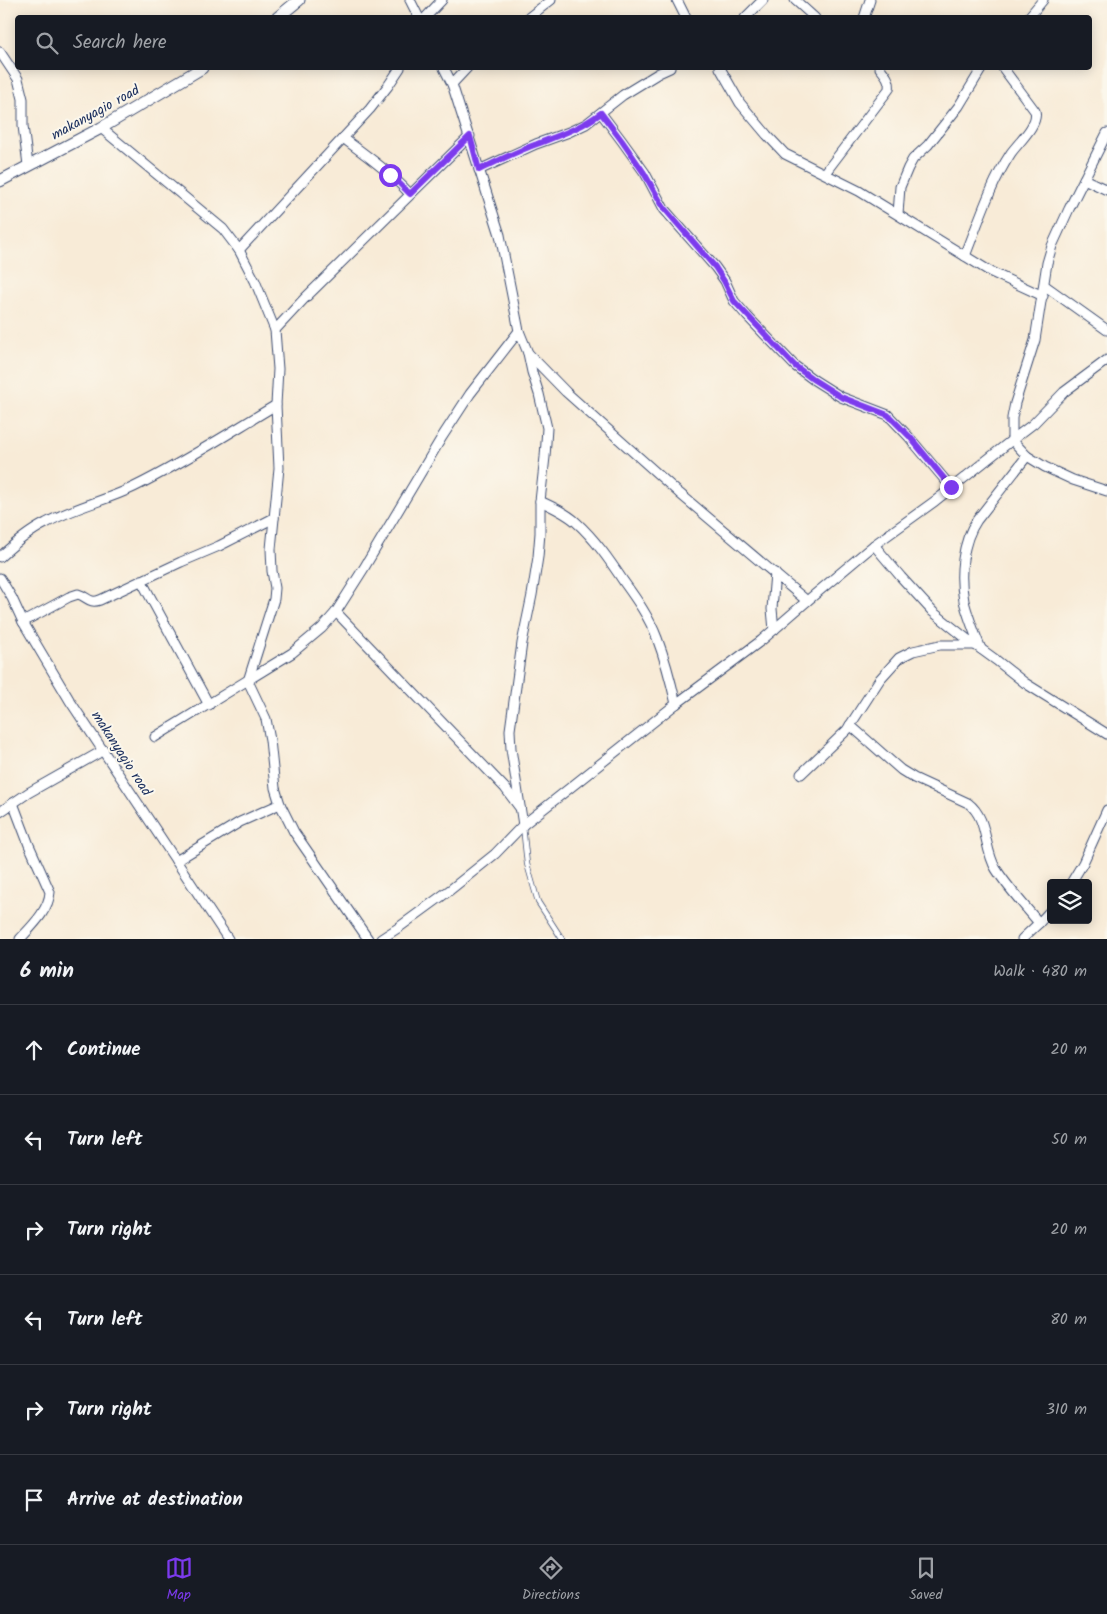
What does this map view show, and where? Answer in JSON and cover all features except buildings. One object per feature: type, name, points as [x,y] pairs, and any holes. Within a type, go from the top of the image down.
[{"type":"street","points":[[281,15],[299,0]]},
{"type":"street","points":[[410,0],[418,15]]},
{"type":"street","points":[[428,15],[442,0]]},
{"type":"street","points":[[532,15],[551,0]]},
{"type":"street","points":[[677,0],[684,15]]},
{"type":"street","points":[[748,15],[764,0]]},
{"type":"street","points":[[795,0],[812,15]]},
{"type":"street","points":[[865,15],[870,0]]},
{"type":"street","points":[[1030,15],[1043,0]]},
{"type":"street","points":[[0,52],[18,79],[23,99],[23,126],[28,166]]},
{"type":"street","name":"makanyagio road","points":[[0,180],[101,128],[199,70]]},
{"type":"street","points":[[239,250],[370,109],[399,70]]},
{"type":"street","points":[[445,70],[452,84],[470,136],[500,235],[519,331],[528,353],[547,428],[540,502],[538,557],[522,643],[510,730],[511,750],[523,825]]},
{"type":"street","points":[[452,84],[465,70]]},
{"type":"street","points":[[479,170],[586,124],[624,95],[666,70]]},
{"type":"street","points":[[721,70],[740,103],[785,154],[859,191],[991,272],[1043,296]]},
{"type":"street","points":[[824,173],[889,89],[888,79],[881,70]]},
{"type":"street","points":[[898,214],[900,187],[913,159],[928,144],[958,106],[981,70]]},
{"type":"street","points":[[965,256],[995,181],[1010,154],[1033,125],[1037,116],[1004,70]]},
{"type":"street","points":[[601,113],[644,173],[664,208],[715,267],[734,301],[748,316],[795,366],[814,380],[841,397],[888,415],[910,437],[951,487]]},
{"type":"street","points":[[101,128],[223,229],[239,250],[255,281],[275,330],[278,369],[276,405],[279,468],[271,565],[275,588],[274,599],[248,681],[266,719],[275,788],[280,804],[294,832],[368,939]]},
{"type":"street","points":[[1107,133],[1052,246],[1047,263],[1035,340],[1012,418],[1012,440],[1027,456],[1066,478],[1107,491]]},
{"type":"street","points":[[275,330],[304,299],[470,136]]},
{"type":"street","points":[[343,138],[369,157],[410,194]]},
{"type":"street","points":[[1084,179],[1107,190]]},
{"type":"street","points":[[1044,285],[1107,330]]},
{"type":"street","points":[[155,737],[292,653],[322,628],[336,612],[470,394],[519,331]]},
{"type":"street","points":[[528,353],[566,392],[704,515],[807,600]]},
{"type":"street","points":[[381,939],[450,890],[495,854],[523,825],[676,704],[762,640],[874,545],[1043,416],[1064,392],[1107,360]]},
{"type":"street","points":[[0,557],[24,536],[46,522],[134,486],[209,446],[276,405]]},
{"type":"street","points":[[978,647],[964,602],[962,588],[966,542],[976,520],[1027,456]]},
{"type":"street","points":[[540,502],[558,509],[577,522],[607,557],[648,617],[667,665],[676,704]]},
{"type":"street","points":[[23,622],[69,597],[80,595],[94,602],[219,546],[274,518]]},
{"type":"street","points":[[874,545],[933,612],[1025,683],[1107,734]]},
{"type":"street","points":[[774,630],[772,609],[775,573]]},
{"type":"street","name":"makanyagio road","points":[[0,578],[23,622],[65,693],[228,939]]},
{"type":"street","points":[[141,580],[208,704]]},
{"type":"street","points":[[336,612],[505,788],[522,810]]},
{"type":"street","points":[[801,774],[850,725],[880,679],[899,658],[913,651],[940,645],[978,647]]},
{"type":"street","points":[[850,725],[901,770],[968,803],[975,809],[982,824],[995,868],[1039,924]]},
{"type":"street","points":[[0,812],[64,772],[104,750]]},
{"type":"street","points":[[13,803],[50,892],[50,899],[44,910],[20,939]]},
{"type":"street","points":[[176,861],[240,822],[280,804]]},
{"type":"street","points":[[1073,879],[1107,810]]},
{"type":"street","points":[[1022,939],[1047,915]]},
{"type":"lane","points":[[523,825],[526,864],[538,902],[562,939]]},
{"type":"route","points":[[390,175],[410,194],[470,136],[479,170],[536,144],[569,132],[586,124],[601,113],[644,173],[664,208],[715,267],[734,301],[748,316],[795,366],[814,380],[841,397],[888,415],[910,437],[951,487]]}]
